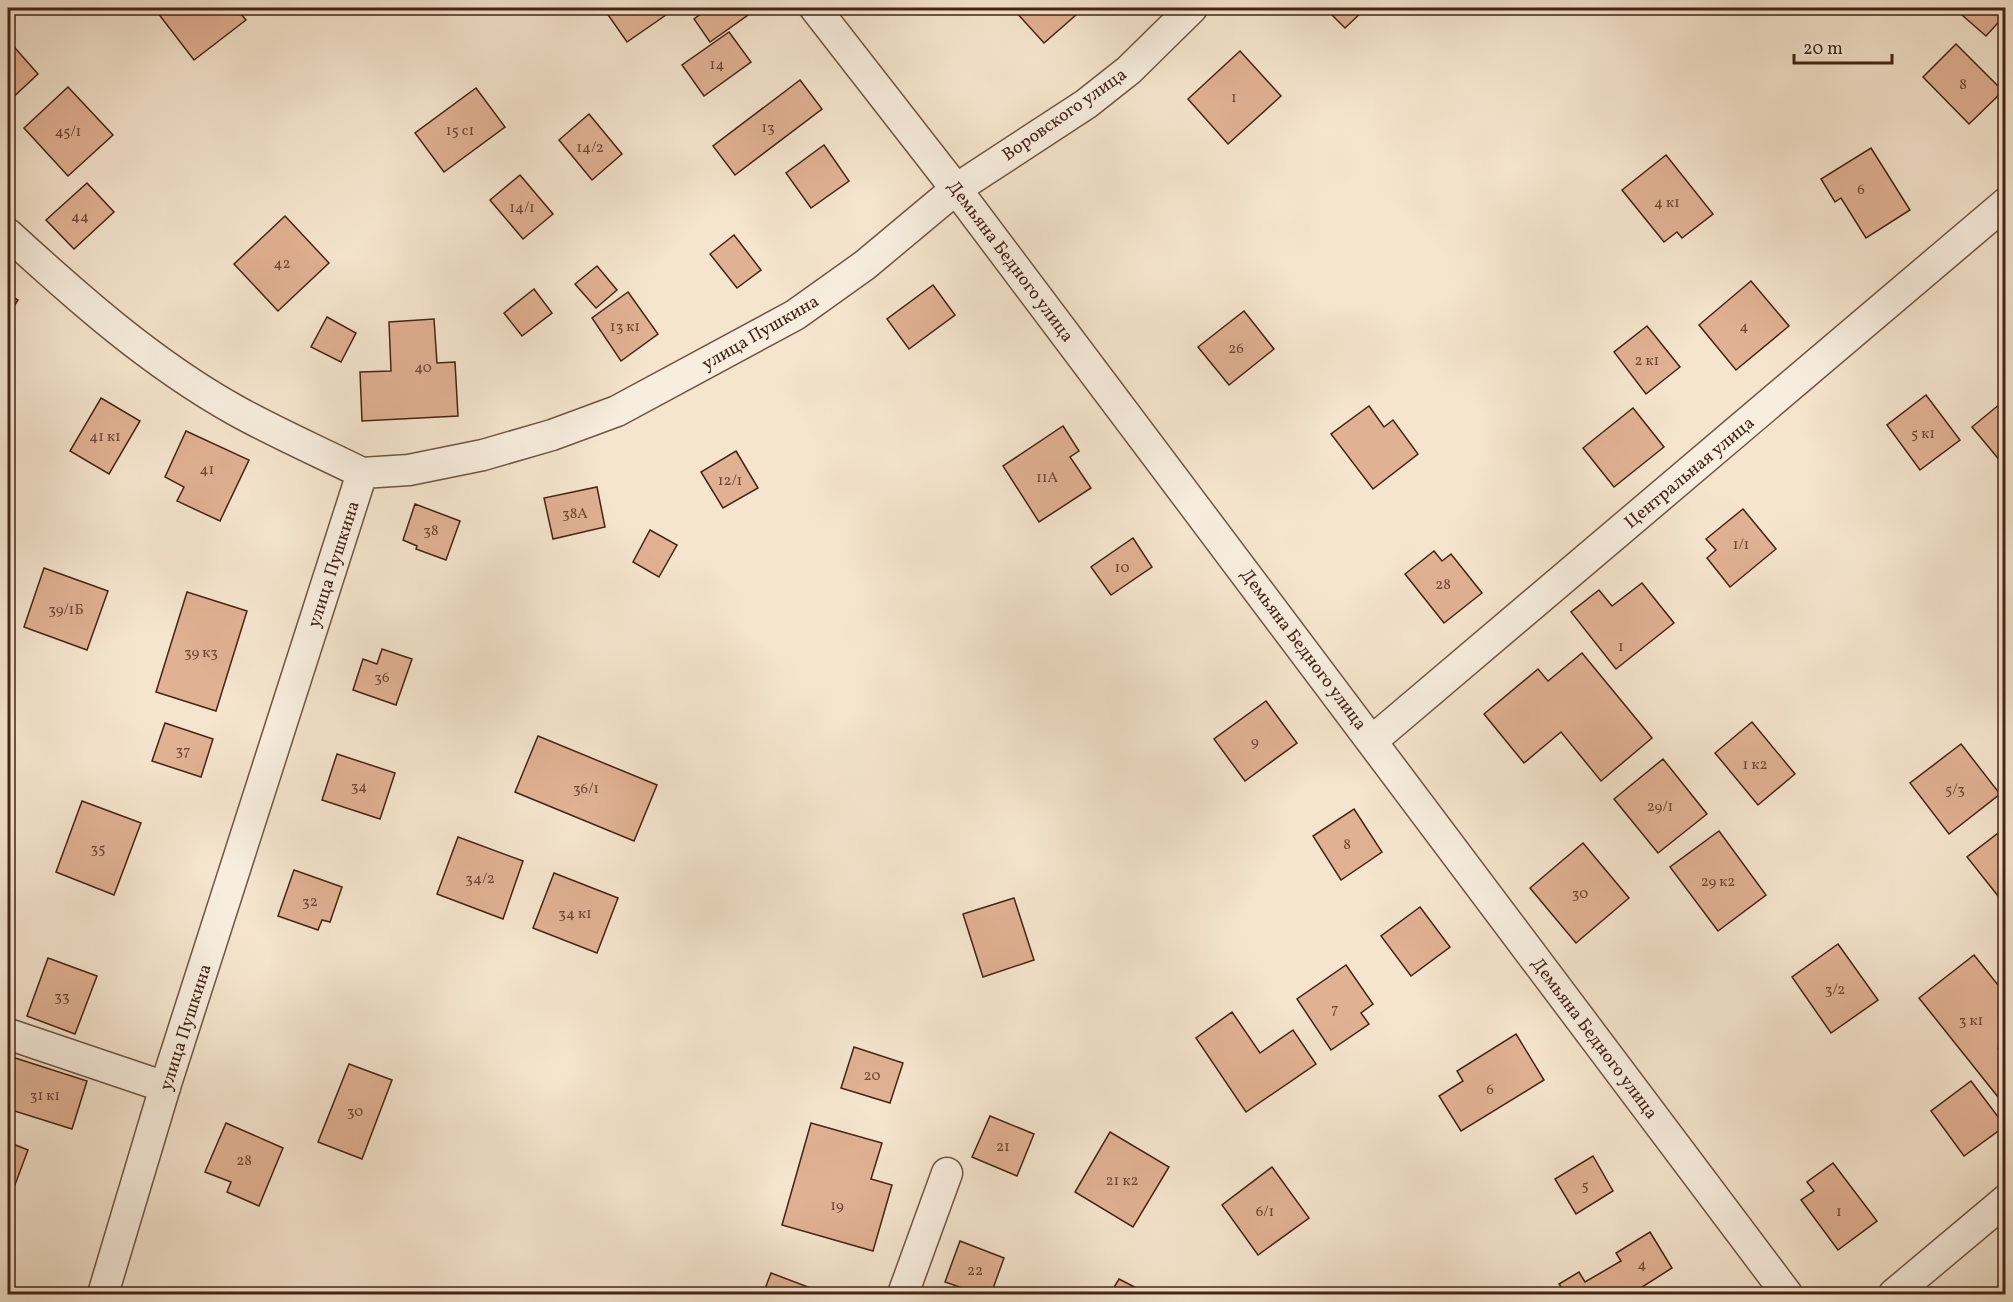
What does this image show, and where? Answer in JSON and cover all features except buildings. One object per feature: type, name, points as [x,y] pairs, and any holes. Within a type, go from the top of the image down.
[{"type":"street","name":"Демьяна Бедного улица","points":[[815,8],[956,189],[1373,740],[1787,1294]]},
{"type":"street","name":"Воровского улица","points":[[956,189],[1086,104],[1129,70],[1192,8]]},
{"type":"street","name":"улица Пушкина","points":[[103,1294],[165,1087],[363,473],[409,470],[483,455],[552,435],[617,411],[795,315],[865,265],[956,189]]},
{"type":"street","name":"Центральная улица","points":[[1373,740],[2006,203]]},
{"type":"street","points":[[8,234],[78,298],[186,380],[235,410],[363,473]]},
{"type":"street","points":[[8,1034],[165,1087]]},
{"type":"street","points":[[903,1294],[947,1173]]},
{"type":"street","points":[[1894,1294],[2006,1200]]}]
